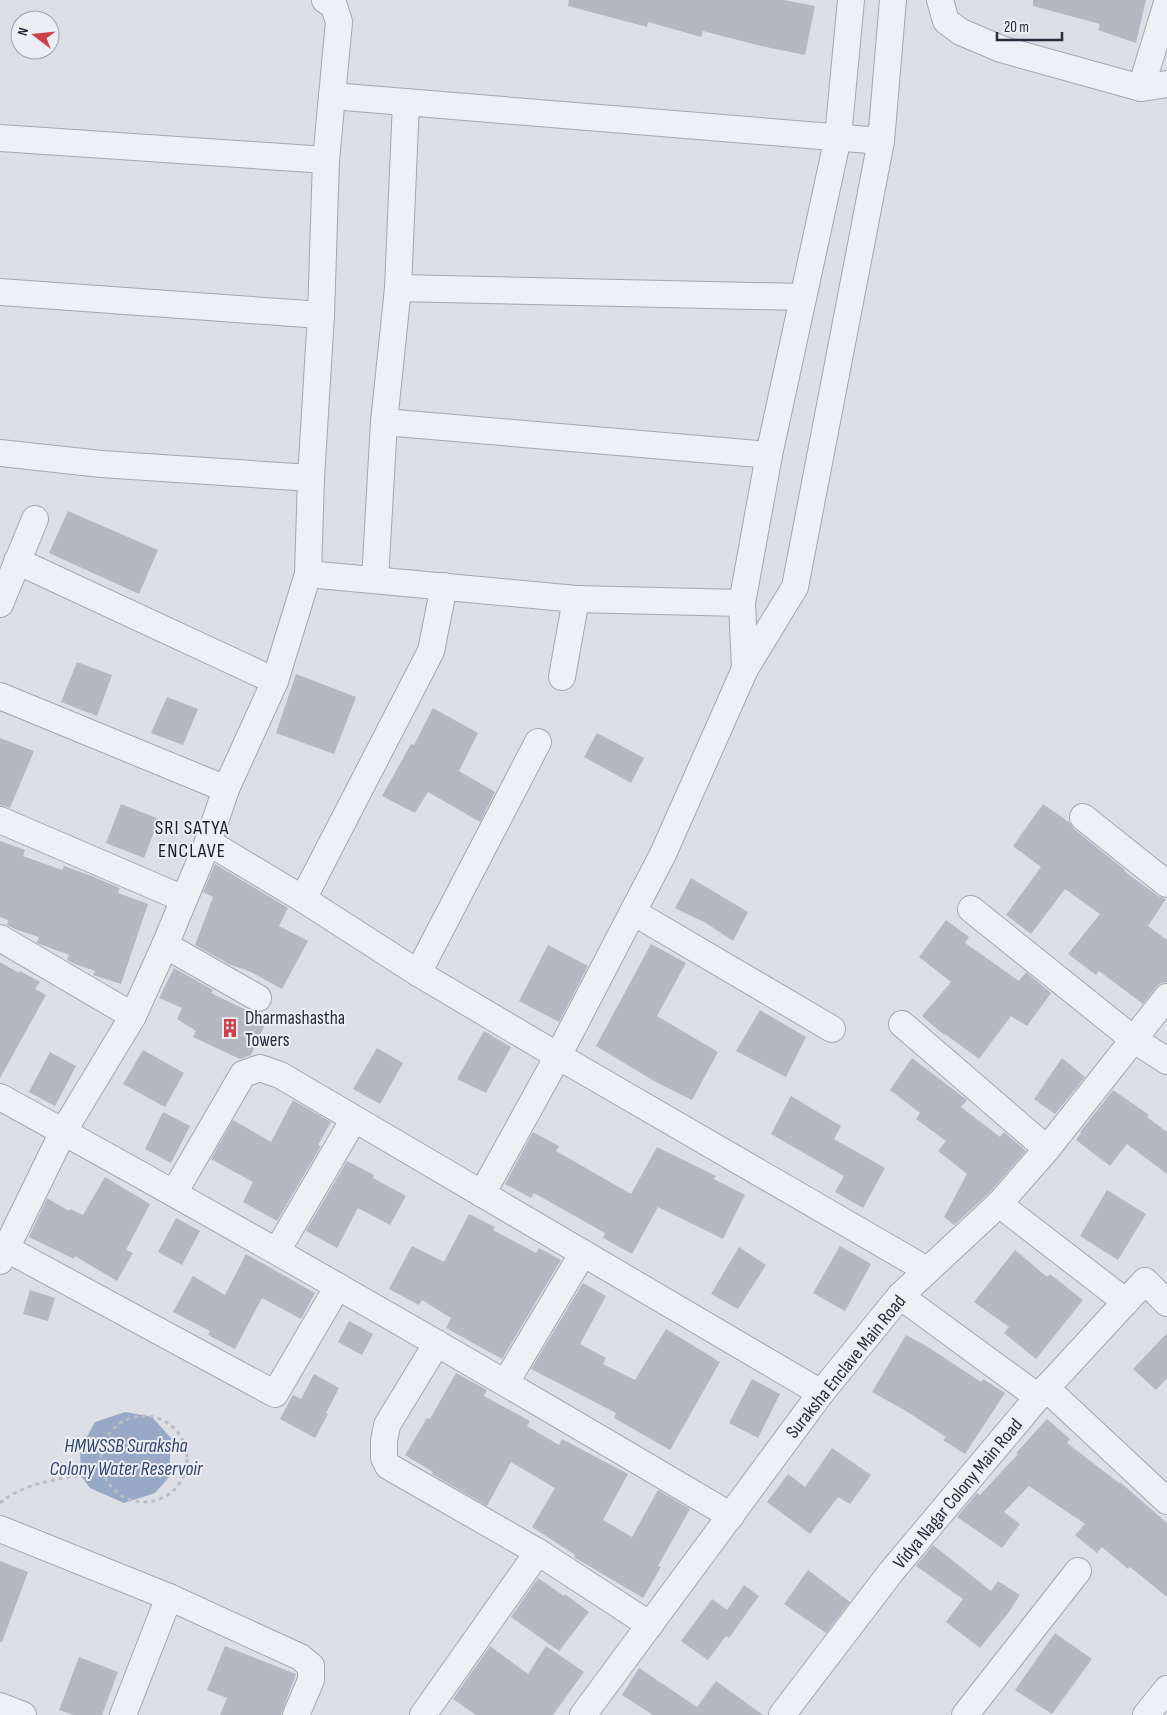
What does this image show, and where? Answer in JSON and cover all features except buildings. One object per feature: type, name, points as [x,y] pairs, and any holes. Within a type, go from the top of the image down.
[{"type":"street","points":[[325,0],[334,6],[339,22],[326,160],[321,315],[311,478],[308,574],[275,681],[226,789],[208,842],[165,945],[133,1016],[64,1132],[3,1255],[275,1394],[338,1286]]},
{"type":"street","points":[[745,669],[742,603],[769,455],[838,137],[851,0]]},
{"type":"street","points":[[482,1194],[558,1056],[663,854],[745,669],[795,587],[881,141],[893,0]]},
{"type":"street","points":[[940,0],[946,21],[961,32],[1001,49],[1141,88],[1167,84]]},
{"type":"street","points":[[1141,88],[1167,3]]},
{"type":"street","points":[[332,96],[881,141]]},
{"type":"street","points":[[375,580],[384,422],[398,288],[406,102]]},
{"type":"street","points":[[0,138],[326,160]]},
{"type":"street","points":[[398,288],[803,297]]},
{"type":"street","points":[[0,292],[321,315]]},
{"type":"street","points":[[384,422],[769,455]]},
{"type":"street","points":[[0,453],[101,464],[311,478]]},
{"type":"street","points":[[0,604],[35,519]]},
{"type":"street","points":[[17,561],[275,681]]},
{"type":"street","points":[[308,574],[576,599],[742,603]]},
{"type":"street","points":[[303,899],[431,651],[444,586]]},
{"type":"street","points":[[562,677],[576,599]]},
{"type":"street","points":[[0,696],[226,789]]},
{"type":"street","points":[[418,973],[538,742]]},
{"type":"street","points":[[1083,817],[1167,884]]},
{"type":"street","points":[[0,820],[184,899]]},
{"type":"street","points":[[208,842],[303,899],[418,973],[927,1270]]},
{"type":"street","points":[[971,909],[1133,1039],[1167,1061]]},
{"type":"street","points":[[633,912],[832,1029]]},
{"type":"street","points":[[0,938],[133,1016]]},
{"type":"street","points":[[165,945],[258,998]]},
{"type":"street","name":"Suraksha Enclave Main Road","points":[[583,1715],[821,1393],[900,1296],[999,1204],[1046,1149],[1167,997]]},
{"type":"street","points":[[902,1024],[1046,1149]]},
{"type":"street","points":[[174,1193],[243,1074],[260,1068],[280,1075],[821,1393]]},
{"type":"street","points":[[0,1097],[437,1342],[730,1516]]},
{"type":"street","points":[[277,1251],[354,1119]]},
{"type":"street","points":[[999,1204],[1126,1302]]},
{"type":"street","points":[[506,1382],[583,1253]]},
{"type":"street","name":"Vidya Nagar Colony Main Road","points":[[782,1715],[891,1572],[1042,1392],[1145,1281],[1167,1303]]},
{"type":"street","points":[[900,1296],[1042,1392],[1167,1501]]},
{"type":"street","points":[[437,1342],[388,1425],[384,1441],[384,1458],[388,1466],[538,1552],[650,1625]]},
{"type":"street","points":[[0,1530],[169,1596],[300,1657],[311,1666],[311,1680],[296,1715]]},
{"type":"street","points":[[423,1715],[538,1552]]},
{"type":"street","points":[[965,1715],[1078,1571]]},
{"type":"street","points":[[122,1715],[169,1596]]},
{"type":"street","points":[[1146,1715],[1167,1690]]},
{"type":"street","points":[[0,1706],[23,1715]]},
{"type":"path","points":[[148,1415],[164,1420],[177,1431],[185,1446],[187,1463],[182,1479],[172,1492],[157,1500],[140,1503],[124,1498],[110,1487],[102,1472],[100,1455],[105,1439],[116,1425],[130,1417],[148,1415]]},
{"type":"path","points":[[0,1503],[9,1496],[40,1483],[102,1472]]},
{"type":"water","name":"HMWSSB Suraksha Colony Water Reservoir","points":[[125,1412],[152,1417],[171,1438],[169,1477],[155,1493],[124,1503],[90,1488],[81,1476],[80,1449],[95,1422]]},
{"type":"place","name":"Dharmashastha Towers","points":[[230,1028]]},
{"type":"district","name":"SRI SATYA ENCLAVE","points":[[192,838]]}]
